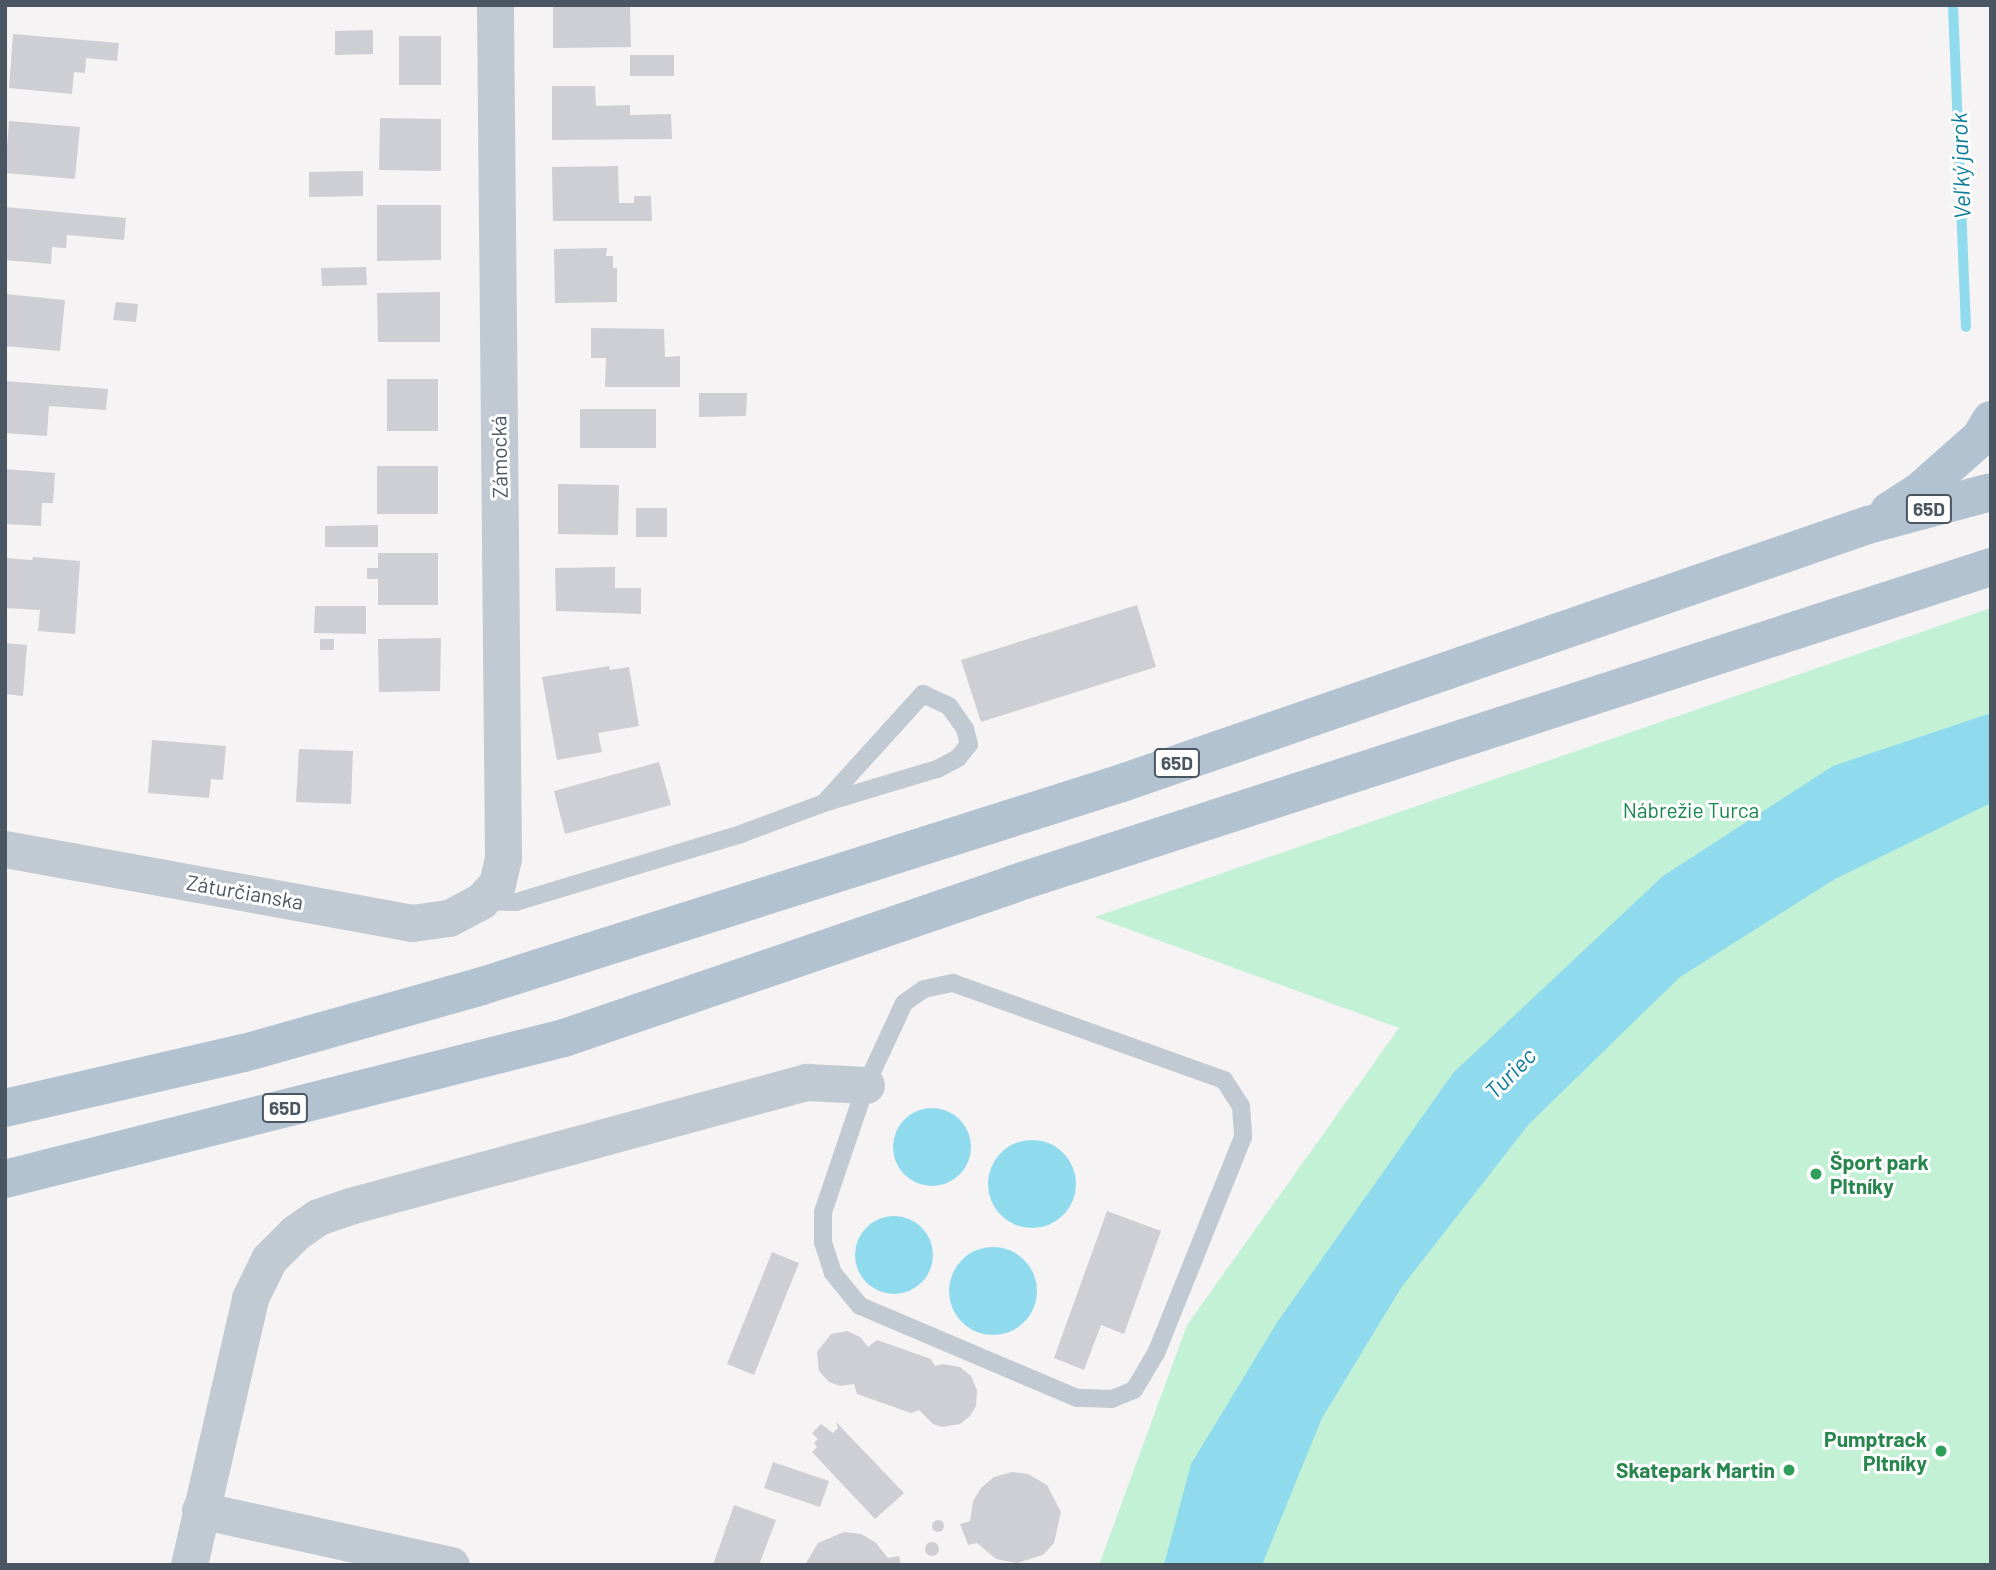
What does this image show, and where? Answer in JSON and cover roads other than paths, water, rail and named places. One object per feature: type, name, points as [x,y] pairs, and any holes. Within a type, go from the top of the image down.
[{"type":"main road","points":[[1868,525],[1920,491],[1980,438],[1991,420]]},
{"type":"main road","name":"65D","points":[[6,1107],[244,1053],[482,986],[1122,783],[1868,525],[1991,492]]},
{"type":"main road","name":"65D","points":[[5,1179],[565,1038],[1026,880],[1991,567]]},
{"type":"street","name":"Zámocká","points":[[481,901],[496,884],[503,859],[495,5]]},
{"type":"street","name":"Záturčianska","points":[[5,849],[412,923],[449,918],[481,901]]},
{"type":"street","points":[[189,1565],[250,1298],[269,1259],[295,1233],[318,1217],[807,1082],[866,1085]]},
{"type":"street","points":[[200,1510],[451,1565]]},
{"type":"lane","points":[[481,901],[516,902],[741,834],[824,803],[937,769],[958,758],[969,744],[965,729],[949,706],[923,694],[824,803]]},
{"type":"lane","points":[[953,983],[1224,1080],[1241,1106],[1243,1138],[1156,1353],[1134,1390],[1112,1399],[1077,1398],[860,1306],[833,1273],[823,1242],[822,1212],[866,1085],[904,1003],[924,989],[953,983]]},
{"type":"water","name":"Turiec","points":[[1991,713],[1991,803],[1835,879],[1680,977],[1529,1124],[1401,1288],[1322,1418],[1262,1565],[1164,1565],[1191,1464],[1278,1321],[1453,1073],[1663,876],[1833,766]]},
{"type":"water","points":[[932,1108],[947,1111],[960,1119],[968,1132],[971,1147],[968,1162],[960,1175],[947,1183],[932,1186],[917,1183],[904,1175],[896,1162],[893,1147],[896,1132],[904,1119],[917,1111]]},
{"type":"water","points":[[1032,1140],[1049,1143],[1063,1153],[1073,1167],[1076,1184],[1073,1201],[1063,1215],[1049,1225],[1032,1228],[1015,1225],[1001,1215],[991,1201],[988,1184],[991,1167],[1001,1153],[1015,1143]]},
{"type":"water","points":[[894,1216],[909,1219],[921,1228],[930,1240],[933,1255],[930,1270],[921,1282],[909,1291],[894,1294],[879,1291],[867,1282],[858,1270],[855,1255],[858,1240],[867,1228],[879,1219]]},
{"type":"water","points":[[993,1247],[1010,1251],[1024,1260],[1033,1274],[1037,1291],[1033,1308],[1024,1322],[1010,1331],[993,1335],[976,1331],[962,1322],[953,1308],[949,1291],[953,1274],[962,1260],[976,1251]]},
{"type":"waterway","name":"Veľký jarok","points":[[1953,5],[1966,327]]},
{"type":"place","name":"Šport park Pltníky","points":[[1816,1174]]},
{"type":"place","name":"Pumptrack Pltníky","points":[[1941,1451]]},
{"type":"place","name":"Skatepark Martin","points":[[1789,1470]]},
{"type":"park label","name":"Nábrežie Turca","points":[[1691,810]]}]
